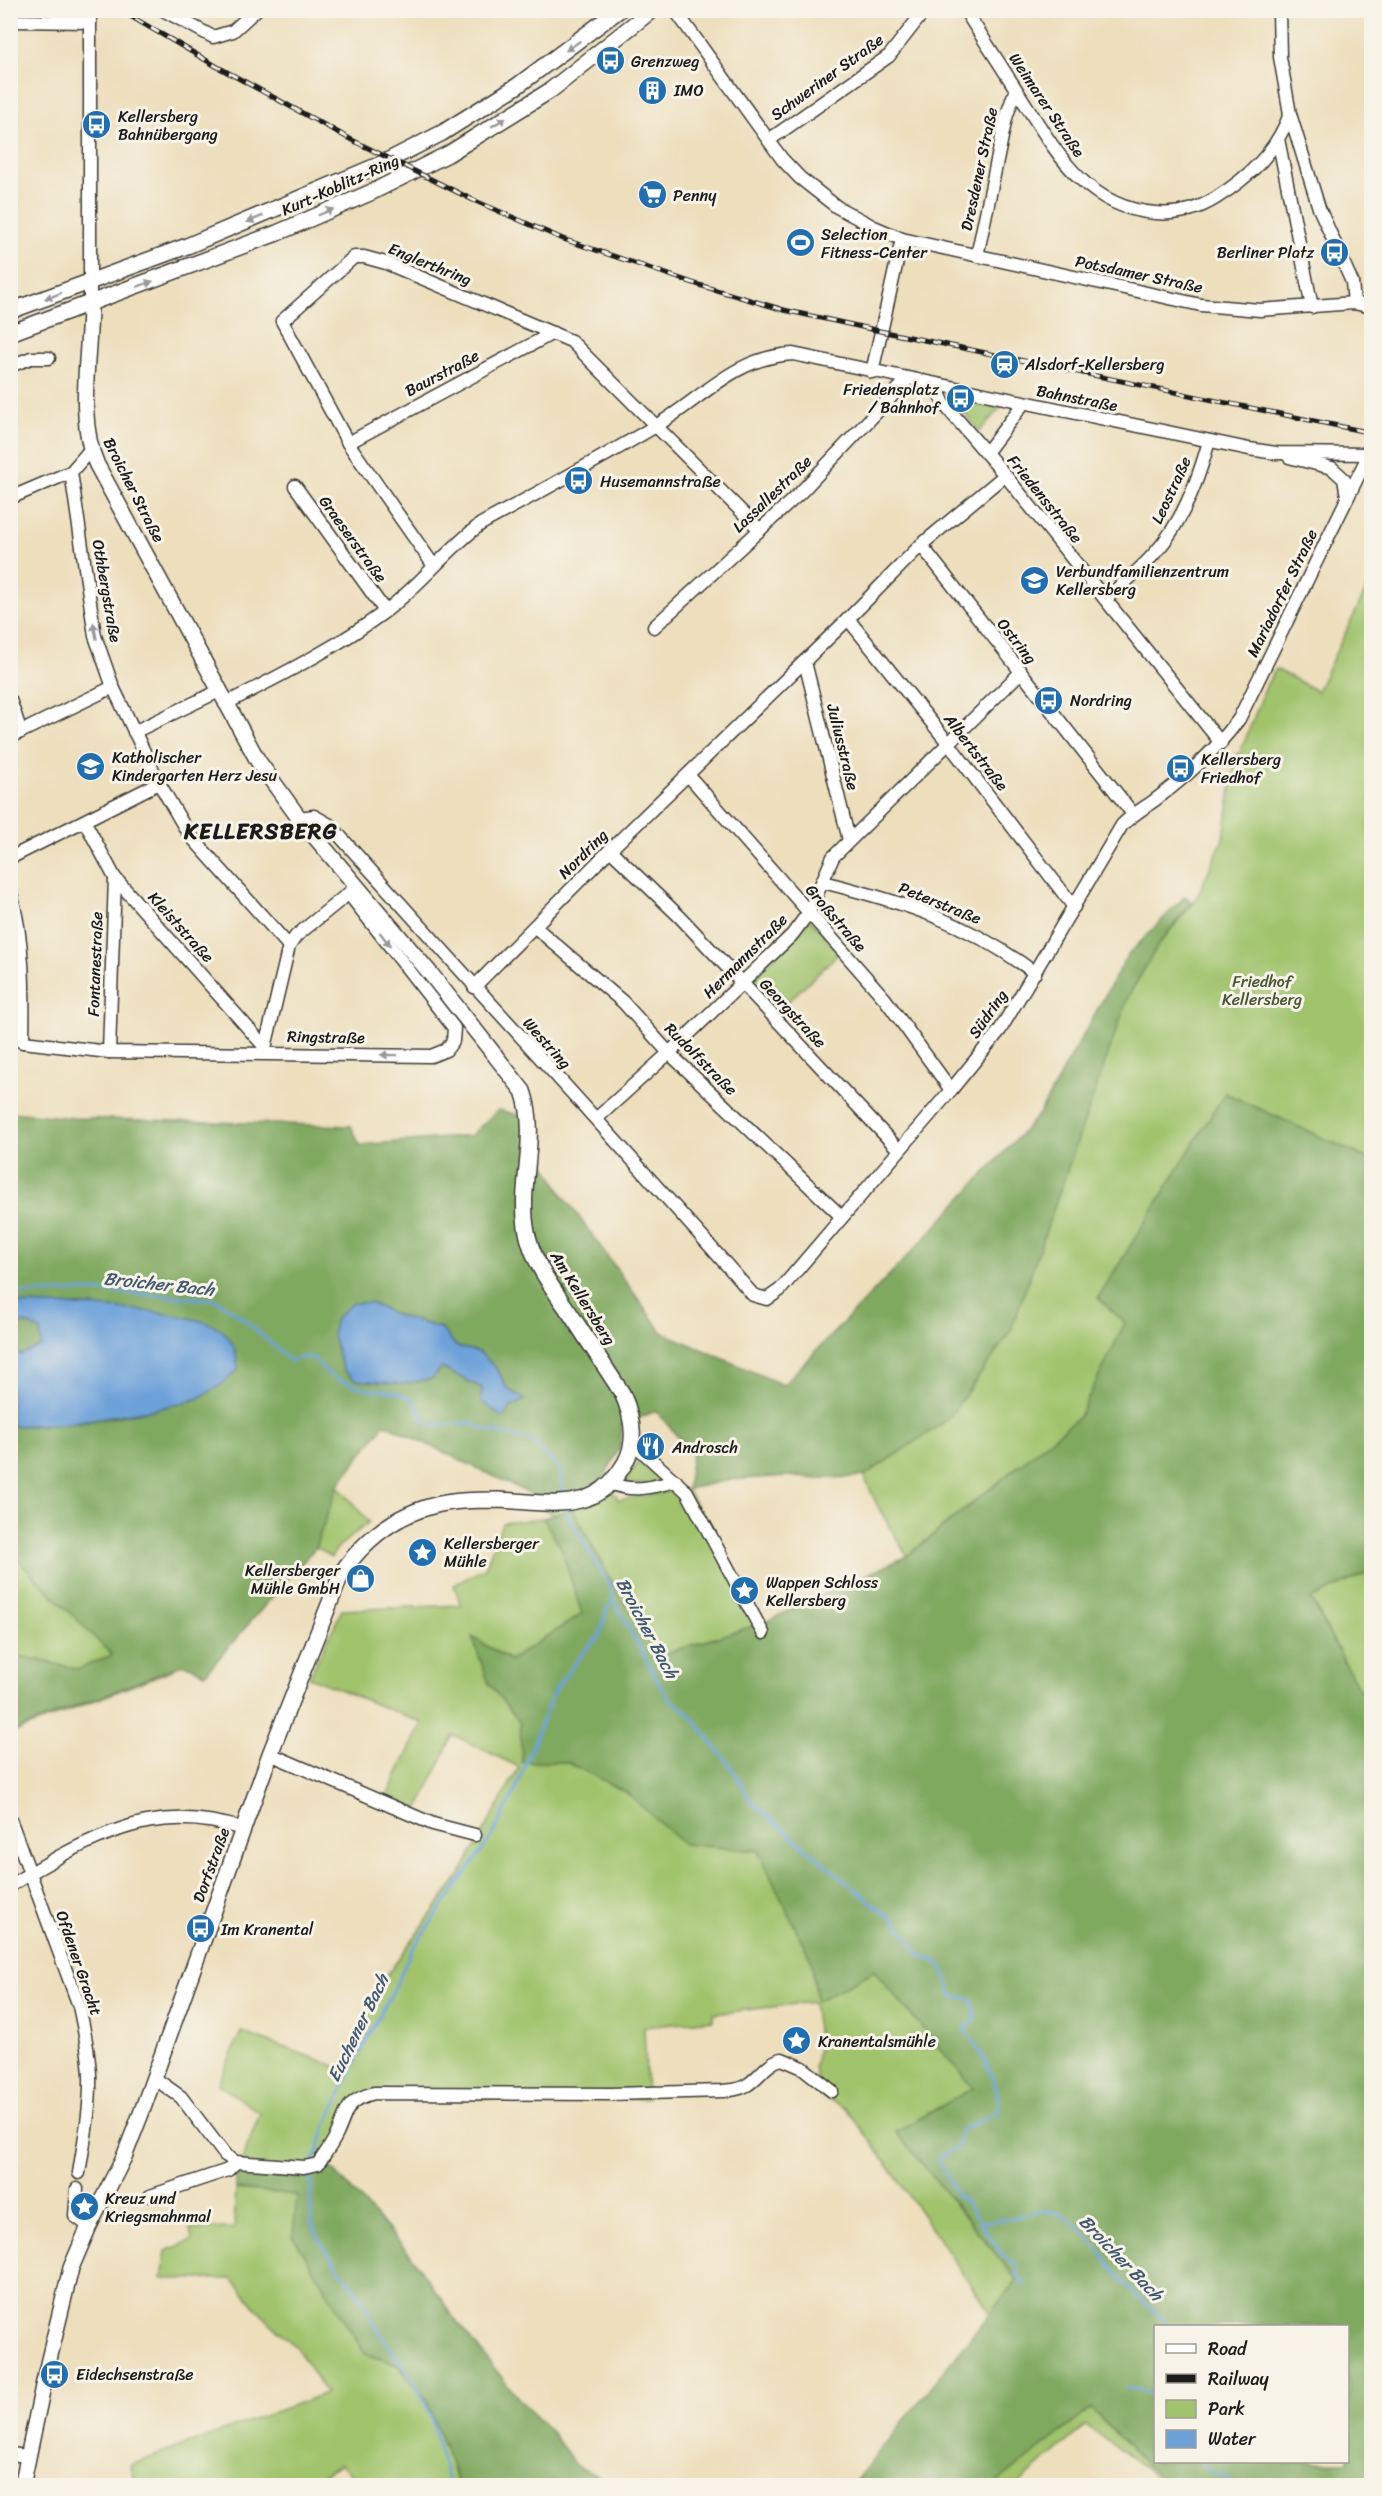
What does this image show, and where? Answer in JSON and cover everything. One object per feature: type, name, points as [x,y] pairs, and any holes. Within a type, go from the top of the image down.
[{"type":"main road","name":"Kurt-Koblitz-Ring","points":[[10,311],[289,205],[401,154],[442,133],[517,86],[619,10]]},
{"type":"main road","name":"Kurt-Koblitz-Ring","points":[[10,333],[277,233],[372,192],[448,154],[551,90],[652,10]]},
{"type":"main road","name":"Broicher Straße","points":[[90,304],[86,419],[90,450],[258,761],[353,890]]},
{"type":"main road","name":"Am Kellersberg","points":[[353,890],[523,1092],[529,1108],[531,1122],[524,1192],[526,1229],[537,1264],[622,1393],[630,1409],[633,1427],[632,1442],[627,1458],[610,1483],[594,1495],[575,1502]]},
{"type":"main road","name":"Dorfstraße","points":[[22,2486],[71,2268],[89,2226],[124,2157],[270,1754],[334,1587],[352,1557],[371,1539],[407,1515],[455,1501],[575,1502]]},
{"type":"street","points":[[164,10],[213,37],[233,32],[256,10]]},
{"type":"street","points":[[134,732],[222,698],[336,646],[385,612],[466,535],[481,524],[656,426],[738,369],[772,355],[794,354],[872,372],[902,239],[857,219],[823,197],[788,166],[675,10]]},
{"type":"street","name":"Schweriner Straße","points":[[769,140],[889,56],[925,10]]},
{"type":"street","name":"Weimarer Straße","points":[[965,10],[1066,165],[1101,196],[1138,212],[1176,213],[1209,202],[1249,174],[1268,154],[1278,140],[1290,114]]},
{"type":"street","points":[[1279,10],[1280,57],[1290,114],[1319,208],[1352,282],[1354,303]]},
{"type":"street","points":[[10,21],[90,16]]},
{"type":"street","name":"Broicher Straße","points":[[90,16],[90,304]]},
{"type":"street","name":"Dresdener Straße","points":[[977,256],[1006,118],[1013,97],[1018,92]]},
{"type":"street","points":[[1278,140],[1312,307]]},
{"type":"street","name":"Potsdamer Straße","points":[[902,239],[1201,305],[1260,310],[1354,303],[1371,307]]},
{"type":"street","name":"Englerthring","points":[[434,566],[348,443],[282,321],[354,257],[364,257],[386,263],[571,341],[760,530]]},
{"type":"street","name":"Baurstraße","points":[[348,443],[553,333]]},
{"type":"street","points":[[10,366],[31,358],[49,358]]},
{"type":"street","name":"Bahnstraße","points":[[872,372],[1276,453],[1332,468],[1344,478],[1347,496]]},
{"type":"street","name":"Lassallestraße","points":[[654,627],[800,493],[908,379]]},
{"type":"street","name":"Friedensstraße","points":[[940,386],[940,395],[944,404],[1005,475],[1221,743]]},
{"type":"street","points":[[986,453],[1023,404]]},
{"type":"street","name":"Leostraße","points":[[1105,599],[1155,553],[1174,526],[1202,466],[1209,441]]},
{"type":"street","points":[[10,498],[71,472],[90,450]]},
{"type":"street","name":"Bahnstraße","points":[[1276,453],[1370,454]]},
{"type":"street","name":"Mariadorfer Straße","points":[[1221,743],[1239,719],[1347,496],[1370,454]]},
{"type":"street","name":"Othbergstraße","points":[[71,472],[95,636],[112,687],[159,783],[188,833],[289,945]]},
{"type":"street","name":"Nordring","points":[[474,987],[610,850],[848,620],[921,545],[1005,475]]},
{"type":"street","name":"Graeserstraße","points":[[294,486],[385,612]]},
{"type":"street","name":"Ostring","points":[[921,545],[1133,814]]},
{"type":"street","name":"Albertstraße","points":[[848,620],[949,744],[1074,907]]},
{"type":"street","name":"Juliusstraße","points":[[805,662],[849,840]]},
{"type":"street","name":"Hermannstraße","points":[[597,1118],[669,1053],[792,935],[809,912],[833,857],[1021,672]]},
{"type":"street","points":[[10,700],[16,735],[112,687]]},
{"type":"street","name":"Südring","points":[[767,1299],[780,1290],[1000,1030],[1122,825],[1221,743]]},
{"type":"street","name":"Großstraße","points":[[688,775],[885,999],[951,1090]]},
{"type":"street","points":[[10,858],[159,783]]},
{"type":"street","name":"Westring","points":[[299,818],[314,816],[330,825],[561,1083],[597,1118],[753,1295],[767,1299]]},
{"type":"street","name":"Kleiststraße","points":[[85,822],[115,878],[264,1049]]},
{"type":"street","name":"Georgstraße","points":[[610,850],[680,917],[900,1149]]},
{"type":"street","name":"Fontanestraße","points":[[109,1052],[115,878]]},
{"type":"street","name":"Peterstraße","points":[[823,882],[927,912],[971,932],[1008,953],[1035,973]]},
{"type":"street","points":[[10,889],[17,911],[22,946],[23,1042]]},
{"type":"street","points":[[264,1049],[289,945],[296,936],[353,890]]},
{"type":"street","name":"Ringstraße","points":[[10,1037],[23,1042],[109,1052],[264,1049],[431,1056],[446,1050],[453,1041],[454,1028],[353,890]]},
{"type":"street","name":"Rudolfstraße","points":[[535,927],[623,1002],[669,1053],[842,1217]]},
{"type":"street","points":[[632,1442],[687,1492],[763,1632]]},
{"type":"street","points":[[610,1483],[623,1489],[645,1489],[676,1481]]},
{"type":"street","points":[[270,1754],[433,1824],[475,1835]]},
{"type":"street","points":[[10,1886],[30,1872],[91,1839],[118,1828],[147,1821],[176,1818],[215,1820],[243,1828]]},
{"type":"street","name":"Ofdener Gracht","points":[[10,1819],[79,2006],[84,2028],[90,2076],[86,2130],[79,2173]]},
{"type":"street","points":[[154,2078],[181,2097],[225,2155],[236,2162],[304,2167],[318,2164],[337,2134],[343,2115],[350,2104],[359,2097],[374,2093],[610,2094],[723,2091],[748,2085],[770,2065],[782,2059],[802,2068],[832,2091]]},
{"type":"street","points":[[150,2196],[228,2170],[236,2162]]},
{"type":"street","points":[[77,2190],[75,2216],[77,2220],[89,2226]]},
{"type":"street","points":[[10,2454],[27,2456]]},
{"type":"green space","points":[[949,396],[1001,407],[979,432]]},
{"type":"green space","name":"Friedhof Kellersberg","points":[[1371,580],[1371,1160],[1225,1094],[1098,1298],[1126,1323],[1079,1417],[907,1556],[878,1507],[864,1476],[947,1420],[1110,1044],[1128,997],[1158,945],[1195,901],[1224,837],[1236,754],[1240,753],[1267,684],[1276,669],[1317,691]]},
{"type":"green space","points":[[1185,896],[1192,902],[1158,945],[1128,997],[1010,1333],[947,1420],[864,1476],[818,1479],[789,1476],[729,1480],[687,1489],[692,1454],[656,1411],[622,1424],[620,1447],[604,1478],[579,1493],[539,1498],[385,1424],[338,1485],[315,1548],[206,1673],[184,1664],[11,1732],[11,1654],[78,1669],[112,1655],[11,1553],[11,1425],[34,1426],[81,1422],[128,1415],[197,1399],[93,1306],[11,1305],[11,1112],[74,1118],[351,1126],[360,1145],[470,1136],[498,1110],[518,1115],[561,1192],[662,1332],[783,1385],[926,1237],[1039,1114],[1127,956]],"holes":[[[370,1303],[401,1317],[440,1328],[457,1347],[479,1352],[497,1369],[507,1388],[524,1400],[511,1407],[503,1417],[482,1388],[442,1368]]]},
{"type":"green space","points":[[810,919],[839,953],[776,1013],[749,983]]},
{"type":"green space","points":[[1225,1093],[1371,1160],[1371,1571],[1311,1599],[1356,1684],[1371,1703],[1371,2485],[1167,2485],[1091,2409],[993,2485],[852,2485],[1017,2280],[896,2132],[973,2088],[874,1971],[817,2001],[811,1960],[758,1851],[683,1844],[626,1792],[567,1762],[522,1762],[520,1723],[489,1684],[472,1637],[510,1660],[582,1614],[561,1548],[543,1518],[573,1509],[618,1594],[660,1655],[763,1623],[907,1556],[1079,1417],[1125,1323],[1098,1298]]},
{"type":"green space","points":[[11,1280],[595,1482],[616,1495],[618,1500],[687,1489],[1155,2325],[1154,2463],[1352,2485],[1160,2485],[1147,2469],[1086,2425],[1017,2485],[853,2485],[996,2321],[846,2108],[821,2097],[814,2067],[819,2044],[813,2002],[713,2014],[713,2020],[644,2027],[647,2099],[377,2098],[358,2105],[330,2166],[299,2179],[236,2175],[260,2113],[218,2084],[241,2032],[341,2068],[386,1976],[460,1875],[519,1767],[453,1735],[418,1810],[387,1796],[422,1723],[309,1677],[342,1610],[461,1605],[454,1585],[485,1568],[502,1523],[543,1518],[547,1524],[558,1524],[553,1514],[541,1508],[538,1496],[379,1421],[335,1483],[369,1522],[338,1547],[331,1557],[318,1548],[310,1549],[225,1644],[204,1673],[184,1662],[172,1670],[11,1734]],"holes":[[[532,1748],[650,1786],[654,1817],[626,1792],[567,1762],[522,1762]]]},
{"type":"green space","points":[[24,1323],[41,1330],[41,1346],[20,1355],[11,1346],[11,1337],[14,1329]]},
{"type":"green space","points":[[638,1462],[664,1479],[651,1483],[623,1485]]},
{"type":"green space","points":[[1371,1571],[1371,1703],[1356,1684],[1311,1598]]},
{"type":"green space","points":[[330,2166],[410,2254],[455,2319],[519,2399],[552,2433],[577,2466],[616,2485],[459,2485],[426,2399],[397,2364],[365,2354],[293,2236],[297,2195],[236,2189],[236,2175],[299,2179]]},
{"type":"green space","points":[[236,2189],[297,2195],[365,2354],[397,2364],[426,2399],[459,2485],[362,2485],[341,2464],[308,2485],[137,2485],[130,2465],[326,2393],[297,2348],[264,2317],[232,2279],[162,2279],[166,2251],[192,2240],[190,2229],[234,2228]]},
{"type":"water","points":[[352,1303],[370,1303],[401,1317],[440,1328],[457,1347],[479,1352],[497,1369],[507,1388],[525,1400],[511,1407],[503,1418],[481,1401],[482,1388],[442,1368],[431,1379],[402,1384],[356,1380],[343,1370],[332,1334],[336,1319]]},
{"type":"water","points":[[11,1305],[128,1309],[188,1318],[210,1324],[224,1332],[231,1340],[238,1370],[221,1385],[197,1399],[157,1409],[62,1424],[11,1426],[11,1346],[20,1355],[41,1346],[40,1330],[24,1323],[13,1328],[11,1332]]},
{"type":"waterway","name":"Broicher Bach","points":[[10,1294],[96,1291],[216,1300],[240,1316],[291,1361],[309,1357],[337,1379],[359,1387],[403,1395],[414,1403],[424,1421],[432,1425],[471,1423],[483,1429],[529,1440],[559,1468],[565,1499]]},
{"type":"waterway","name":"Broicher Bach","points":[[566,1508],[567,1514],[613,1591],[613,1599],[661,1687],[671,1700],[688,1712],[734,1771],[751,1802],[895,1920],[921,1956],[940,1965],[946,1975],[952,1995],[972,2000],[976,2019],[964,2029],[993,2078],[999,2111],[960,2131],[958,2146],[938,2159],[957,2196],[966,2202],[1002,2255],[1015,2264],[1019,2278],[1025,2284]]},
{"type":"waterway","name":"Euchener Bach","points":[[314,2161],[326,2126],[354,2064],[396,1985],[411,1951],[492,1836],[515,1791],[554,1691],[586,1649],[599,1637],[607,1609],[613,1599]]},
{"type":"waterway","name":"Euchener Bach","points":[[311,2171],[311,2222],[323,2247],[361,2298],[379,2332],[417,2386],[431,2417],[449,2486]]},
{"type":"waterway","name":"Broicher Bach","points":[[980,2222],[1004,2220],[1039,2211],[1060,2214],[1082,2230],[1126,2285],[1168,2325]]},
{"type":"waterway","name":"Broicher Bach","points":[[1126,2388],[1142,2390],[1154,2398]]},
{"type":"waterway","name":"Broicher Bach","points":[[1204,2463],[1210,2472],[1230,2478],[1233,2486]]},
{"type":"railway","points":[[120,10],[216,66],[350,139],[473,200],[563,239],[699,285],[784,310],[1372,433]]},
{"type":"place","name":"Grenzweg","points":[[610,61]]},
{"type":"place","name":"IMO","points":[[653,90]]},
{"type":"place","name":"Kellersberg Bahnübergang","points":[[97,125]]},
{"type":"place","name":"Penny","points":[[652,195]]},
{"type":"place","name":"Selection Fitness-Center","points":[[800,243]]},
{"type":"place","name":"Berliner Platz","points":[[1335,252]]},
{"type":"place","name":"Alsdorf-Kellersberg","points":[[1004,364]]},
{"type":"place","name":"Friedensplatz / Bahnhof","points":[[960,398]]},
{"type":"place","name":"Husemannstraße","points":[[579,481]]},
{"type":"place","name":"Verbundfamilienzentrum Kellersberg","points":[[1035,580]]},
{"type":"place","name":"Nordring","points":[[1049,700]]},
{"type":"place","name":"Katholischer Kindergarten Herz Jesu","points":[[91,766]]},
{"type":"place","name":"Kellersberg Friedhof","points":[[1180,768]]},
{"type":"place","name":"Androsch","points":[[651,1447]]},
{"type":"place","name":"Kellersberger Mühle","points":[[423,1552]]},
{"type":"place","name":"Kellersberger Mühle GmbH","points":[[361,1579]]},
{"type":"place","name":"Wappen Schloss Kellersberg","points":[[745,1591]]},
{"type":"place","name":"Im Kranental","points":[[200,1929]]},
{"type":"place","name":"Kranentalsmühle","points":[[797,2041]]},
{"type":"place","name":"Kreuz und Kriegsmahnmal","points":[[84,2207]]},
{"type":"place","name":"Eidechsenstraße","points":[[55,2374]]},
{"type":"district","name":"KELLERSBERG","points":[[261,831]]}]
